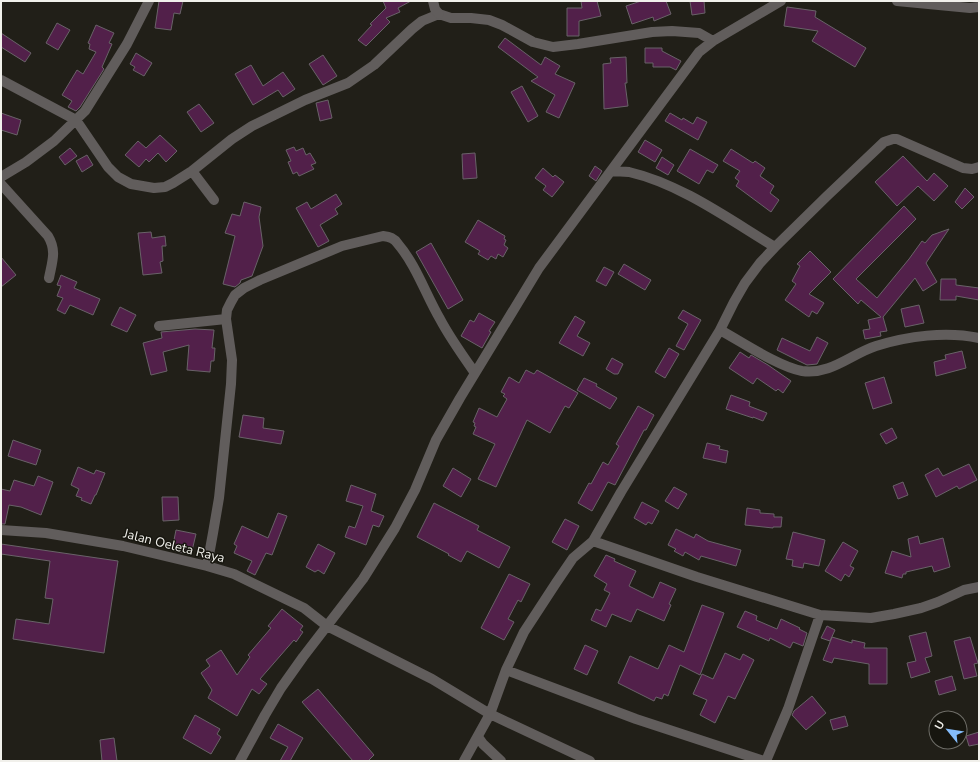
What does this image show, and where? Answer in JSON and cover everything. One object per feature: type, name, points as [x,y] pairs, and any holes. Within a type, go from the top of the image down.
[{"type":"street","points":[[1,177],[26,162],[48,145],[85,112],[127,44],[148,1]]},
{"type":"street","points":[[433,1],[435,9],[439,14],[451,18],[489,20],[502,25],[533,42],[552,47],[652,32],[672,31],[699,33],[713,41]]},
{"type":"street","points":[[240,761],[281,688],[363,578],[395,528],[415,490],[436,440],[539,268],[699,52],[713,41],[781,1]]},
{"type":"street","points":[[897,1],[974,5]]},
{"type":"street","points":[[1,80],[76,120],[118,178],[131,184],[154,188],[165,187],[192,171],[232,139],[252,126],[305,100],[348,83],[374,65],[422,21],[439,14]]},
{"type":"street","points":[[464,761],[490,714],[506,670],[524,632],[573,558],[593,541],[621,492],[720,330],[745,283],[760,262],[884,142],[889,140],[897,140],[963,168],[972,169],[979,167]]},
{"type":"street","points":[[192,171],[214,200]]},
{"type":"street","points":[[611,171],[628,172],[675,190],[705,204],[775,247]]},
{"type":"street","points":[[1,184],[48,236],[53,244],[54,255],[49,278]]},
{"type":"street","points":[[206,566],[218,498],[232,384],[232,360],[226,319],[227,310],[236,294],[244,288],[342,246],[383,236],[389,237],[394,239],[399,244],[409,260],[440,321],[475,373]]},
{"type":"street","points":[[159,326],[226,319]]},
{"type":"street","points":[[720,330],[787,366],[801,371],[813,371],[830,368],[876,346],[899,341],[949,335],[963,335],[979,338]]},
{"type":"street","name":"Jalan Oeleta Raya","points":[[1,530],[46,533],[123,546],[234,574],[304,608],[327,626],[432,679],[490,714],[590,761]]},
{"type":"street","points":[[593,541],[697,577],[820,615],[871,618],[894,614],[932,604],[964,590],[979,587]]},
{"type":"street","points":[[506,670],[636,719],[765,761],[788,709],[820,615]]},
{"type":"street","points":[[478,737],[483,744],[502,761]]},
{"type":"building","points":[[159,1],[183,1],[180,14],[174,13],[171,30],[155,28]]},
{"type":"building","points":[[383,1],[411,1],[398,8],[400,12],[386,18],[390,22],[366,46],[358,40],[372,25],[370,24],[386,8]]},
{"type":"building","points":[[581,1],[597,1],[601,16],[579,21],[579,36],[567,36],[567,8],[582,8]]},
{"type":"building","points":[[641,1],[666,1],[671,14],[654,21],[653,17],[632,24],[626,6]]},
{"type":"building","points":[[690,1],[704,1],[705,13],[692,15]]},
{"type":"building","points":[[787,7],[816,11],[815,17],[866,48],[855,67],[812,41],[818,31],[784,26]]},
{"type":"building","points":[[57,23],[70,30],[58,50],[46,43]]},
{"type":"building","points":[[96,25],[114,33],[109,43],[112,44],[102,67],[104,69],[76,111],[68,107],[72,101],[62,95],[77,70],[83,74],[96,52],[89,49],[90,44],[88,43]]},
{"type":"building","points":[[1,33],[31,53],[25,62],[1,47]]},
{"type":"building","points":[[505,38],[541,65],[545,57],[560,66],[555,74],[575,83],[559,118],[546,112],[555,95],[531,81],[538,77],[498,47]]},
{"type":"building","points":[[645,48],[662,48],[662,51],[681,61],[676,70],[670,67],[653,67],[653,63],[645,63]]},
{"type":"building","points":[[136,53],[152,63],[144,76],[133,70],[135,67],[130,64]]},
{"type":"building","points":[[323,55],[337,76],[323,85],[309,64]]},
{"type":"building","points":[[626,57],[627,83],[625,83],[628,106],[604,109],[603,64],[611,63],[610,58]]},
{"type":"building","points":[[251,65],[263,86],[283,72],[295,89],[283,97],[278,90],[253,105],[235,74]]},
{"type":"building","points":[[522,86],[538,116],[528,122],[511,92]]},
{"type":"building","points":[[328,100],[332,118],[320,121],[316,103]]},
{"type":"building","points":[[199,104],[214,123],[201,132],[187,112]]},
{"type":"building","points":[[1,113],[21,120],[17,135],[1,130]]},
{"type":"building","points":[[670,113],[693,124],[697,117],[707,122],[698,140],[665,121]]},
{"type":"building","points":[[160,135],[177,151],[166,162],[158,153],[149,162],[146,159],[139,167],[125,155],[138,141],[146,148]]},
{"type":"building","points":[[645,140],[662,150],[655,162],[638,152]]},
{"type":"building","points":[[294,147],[296,151],[303,148],[306,155],[310,153],[316,163],[311,165],[314,169],[299,176],[297,172],[293,174],[288,162],[291,161],[286,150]]},
{"type":"building","points":[[70,148],[77,156],[65,165],[59,157]]},
{"type":"building","points":[[690,149],[718,165],[713,173],[707,170],[699,184],[677,171]]},
{"type":"building","points":[[731,149],[753,163],[755,161],[765,168],[760,176],[774,186],[770,193],[779,200],[771,212],[736,186],[739,181],[735,178],[740,171],[723,161]]},
{"type":"building","points":[[475,153],[477,178],[463,179],[462,154]]},
{"type":"building","points":[[87,155],[93,165],[82,172],[76,161]]},
{"type":"building","points":[[903,156],[927,181],[934,173],[948,186],[934,201],[918,186],[897,206],[875,182]]},
{"type":"building","points":[[662,157],[674,165],[668,175],[656,168]]},
{"type":"building","points":[[595,166],[602,171],[596,181],[589,176]]},
{"type":"building","points":[[543,168],[553,177],[555,175],[564,182],[552,197],[543,190],[546,186],[535,178]]},
{"type":"building","points":[[965,188],[974,197],[962,209],[955,202]]},
{"type":"building","points":[[336,194],[342,204],[335,209],[338,214],[320,225],[329,241],[318,247],[296,208],[307,202],[311,209]]},
{"type":"building","points":[[244,202],[261,207],[259,217],[263,246],[252,276],[241,280],[235,287],[223,284],[235,236],[225,233],[232,214],[240,216]]},
{"type":"building","points":[[904,206],[916,219],[856,279],[877,298],[922,241],[925,243],[932,235],[949,229],[926,263],[937,282],[923,291],[915,278],[883,317],[887,331],[880,332],[881,336],[865,339],[863,330],[870,329],[868,320],[881,317],[861,300],[858,304],[833,279]]},
{"type":"building","points":[[478,220],[505,236],[504,239],[506,240],[504,245],[508,248],[503,257],[498,254],[496,259],[491,256],[488,260],[478,254],[480,251],[465,242]]},
{"type":"building","points":[[151,232],[152,238],[165,236],[166,246],[162,246],[163,261],[160,262],[162,273],[143,275],[138,233]]},
{"type":"building","points":[[431,243],[463,300],[448,309],[416,252]]},
{"type":"building","points":[[810,251],[831,272],[809,294],[824,303],[817,314],[812,311],[809,317],[785,300],[796,284],[792,281],[800,266],[797,264]]},
{"type":"building","points":[[1,257],[16,275],[1,287]]},
{"type":"building","points":[[624,264],[651,280],[645,290],[618,274]]},
{"type":"building","points":[[604,267],[614,272],[606,286],[596,281]]},
{"type":"building","points":[[61,275],[77,282],[74,288],[100,299],[93,315],[70,305],[65,314],[57,310],[63,298],[57,296],[61,286],[57,285]]},
{"type":"building","points":[[941,279],[956,279],[956,285],[979,288],[979,300],[956,296],[956,300],[940,300]]},
{"type":"building","points":[[919,305],[924,323],[905,327],[901,309]]},
{"type":"building","points":[[120,307],[136,315],[127,332],[111,325]]},
{"type":"building","points":[[683,310],[701,320],[684,350],[676,346],[688,324],[678,318]]},
{"type":"building","points":[[479,313],[495,322],[489,331],[491,332],[482,348],[461,336],[470,320],[474,322]]},
{"type":"building","points":[[575,316],[585,322],[577,336],[590,343],[583,356],[559,343]]},
{"type":"building","points":[[195,329],[214,330],[212,348],[215,348],[214,361],[211,361],[210,372],[187,370],[189,345],[163,352],[167,371],[151,375],[143,343],[162,338],[161,332]]},
{"type":"building","points":[[817,337],[828,343],[817,364],[807,365],[777,350],[782,338],[810,351]]},
{"type":"building","points":[[669,348],[679,354],[665,378],[655,372]]},
{"type":"building","points":[[962,351],[966,368],[936,376],[934,362],[946,359],[945,355]]},
{"type":"building","points":[[740,352],[749,358],[751,355],[791,381],[783,393],[778,389],[776,391],[757,378],[753,384],[729,368]]},
{"type":"building","points":[[612,358],[623,364],[618,374],[614,374],[606,369]]},
{"type":"building","points":[[526,370],[534,374],[537,370],[578,393],[569,408],[565,406],[550,433],[527,420],[496,487],[478,479],[495,444],[473,434],[476,427],[474,426],[475,423],[473,422],[479,408],[497,417],[507,399],[503,396],[505,394],[501,392],[509,377],[519,383]]},
{"type":"building","points":[[884,377],[892,403],[873,409],[865,383]]},
{"type":"building","points":[[584,378],[597,384],[596,386],[617,398],[610,409],[577,390]]},
{"type":"building","points":[[731,395],[750,402],[749,406],[767,413],[763,421],[726,409]]},
{"type":"building","points":[[638,406],[654,415],[646,430],[644,430],[615,485],[608,482],[592,511],[578,503],[589,483],[591,484],[603,462],[608,465],[619,446],[616,444]]},
{"type":"building","points":[[243,415],[264,418],[263,428],[284,431],[281,444],[239,437]]},
{"type":"building","points":[[892,428],[897,438],[886,444],[880,434]]},
{"type":"building","points":[[13,440],[41,450],[36,465],[8,456]]},
{"type":"building","points":[[707,443],[720,446],[719,449],[728,451],[726,463],[703,458]]},
{"type":"building","points":[[969,464],[977,480],[959,489],[957,486],[936,497],[925,475],[938,468],[943,476]]},
{"type":"building","points":[[78,467],[94,474],[96,470],[105,473],[91,504],[76,496],[79,489],[71,485]]},
{"type":"building","points":[[453,468],[471,479],[461,497],[443,486]]},
{"type":"building","points":[[38,476],[53,482],[41,515],[21,507],[9,505],[5,524],[1,524],[1,489],[10,491],[14,480],[34,486]]},
{"type":"building","points":[[903,482],[908,495],[898,499],[893,486]]},
{"type":"building","points":[[351,485],[376,494],[371,511],[384,516],[379,527],[373,525],[366,545],[345,537],[349,526],[355,528],[363,506],[346,501]]},
{"type":"building","points":[[674,487],[687,494],[678,509],[665,501]]},
{"type":"building","points":[[162,497],[178,497],[179,520],[163,521]]},
{"type":"building","points":[[642,502],[659,511],[652,524],[648,522],[646,525],[634,518]]},
{"type":"building","points":[[434,503],[479,526],[477,530],[510,547],[499,568],[467,551],[461,562],[417,537]]},
{"type":"building","points":[[747,508],[760,510],[760,513],[774,514],[774,517],[782,517],[781,527],[773,528],[745,525]]},
{"type":"building","points":[[278,513],[287,516],[272,555],[266,553],[255,575],[247,571],[252,561],[234,553],[237,546],[234,544],[242,526],[268,538]]},
{"type":"building","points":[[565,519],[579,526],[567,550],[552,542]]},
{"type":"building","points":[[676,529],[694,538],[696,534],[708,541],[741,550],[736,566],[701,556],[699,560],[685,552],[683,556],[674,551],[676,549],[668,545]]},
{"type":"building","points":[[176,530],[196,534],[191,555],[172,550]]},
{"type":"building","points":[[793,532],[825,540],[819,566],[804,563],[803,568],[792,566],[793,560],[786,559]]},
{"type":"building","points":[[918,536],[920,544],[943,538],[950,567],[934,572],[932,566],[906,572],[906,574],[903,574],[902,578],[885,573],[892,551],[911,557],[908,539]]},
{"type":"building","points":[[843,542],[858,551],[850,566],[854,568],[849,577],[845,574],[841,581],[825,571]]},
{"type":"building","points":[[1,544],[118,561],[104,653],[13,639],[16,619],[49,624],[53,599],[45,598],[50,561],[1,554]]},
{"type":"building","points":[[318,544],[335,553],[324,574],[318,570],[315,572],[306,567]]},
{"type":"building","points":[[606,555],[615,559],[614,561],[636,571],[629,586],[653,598],[660,582],[676,589],[669,604],[671,605],[664,621],[637,609],[631,622],[612,614],[606,627],[591,620],[596,609],[601,611],[610,593],[604,590],[607,584],[594,576]]},
{"type":"building","points":[[509,574],[530,584],[521,602],[518,600],[508,619],[514,622],[504,640],[481,628]]},
{"type":"building","points":[[702,605],[724,613],[700,675],[680,665],[668,696],[664,694],[662,699],[656,697],[654,701],[618,683],[630,656],[658,669],[669,645],[684,652]]},
{"type":"building","points":[[282,609],[303,626],[300,630],[303,632],[296,642],[294,640],[260,679],[267,684],[259,694],[252,689],[237,716],[208,698],[212,690],[201,673],[210,666],[206,660],[221,650],[237,675],[250,657],[248,655],[271,628],[268,626]]},
{"type":"building","points":[[745,611],[757,616],[756,620],[777,629],[781,619],[800,628],[799,629],[807,633],[803,646],[793,642],[790,648],[770,638],[769,641],[737,627]]},
{"type":"building","points":[[827,626],[835,630],[830,641],[821,638]]},
{"type":"building","points":[[926,632],[932,656],[925,658],[930,672],[911,678],[907,663],[916,661],[909,636]]},
{"type":"building","points":[[832,637],[852,643],[852,640],[865,643],[864,648],[887,648],[887,684],[869,684],[869,664],[834,658],[832,663],[823,660]]},
{"type":"building","points":[[970,637],[978,663],[974,664],[977,676],[964,679],[954,641]]},
{"type":"building","points":[[585,645],[598,651],[587,675],[574,669]]},
{"type":"building","points":[[725,653],[740,660],[743,654],[754,660],[735,699],[728,696],[715,723],[700,715],[707,700],[693,694],[702,674],[713,679]]},
{"type":"building","points":[[952,676],[956,690],[939,695],[935,681]]},
{"type":"building","points":[[318,689],[374,755],[368,761],[353,761],[302,702]]},
{"type":"building","points":[[812,696],[826,713],[806,730],[792,715],[794,711]]},
{"type":"building","points":[[195,715],[220,729],[217,734],[221,737],[211,754],[183,738]]},
{"type":"building","points":[[845,716],[848,726],[833,730],[830,720]]},
{"type":"building","points":[[278,724],[303,738],[290,761],[280,761],[288,747],[270,738]]},
{"type":"building","points":[[979,732],[979,744],[969,746],[968,735]]},
{"type":"building","points":[[114,738],[117,761],[102,761],[100,740]]}]
